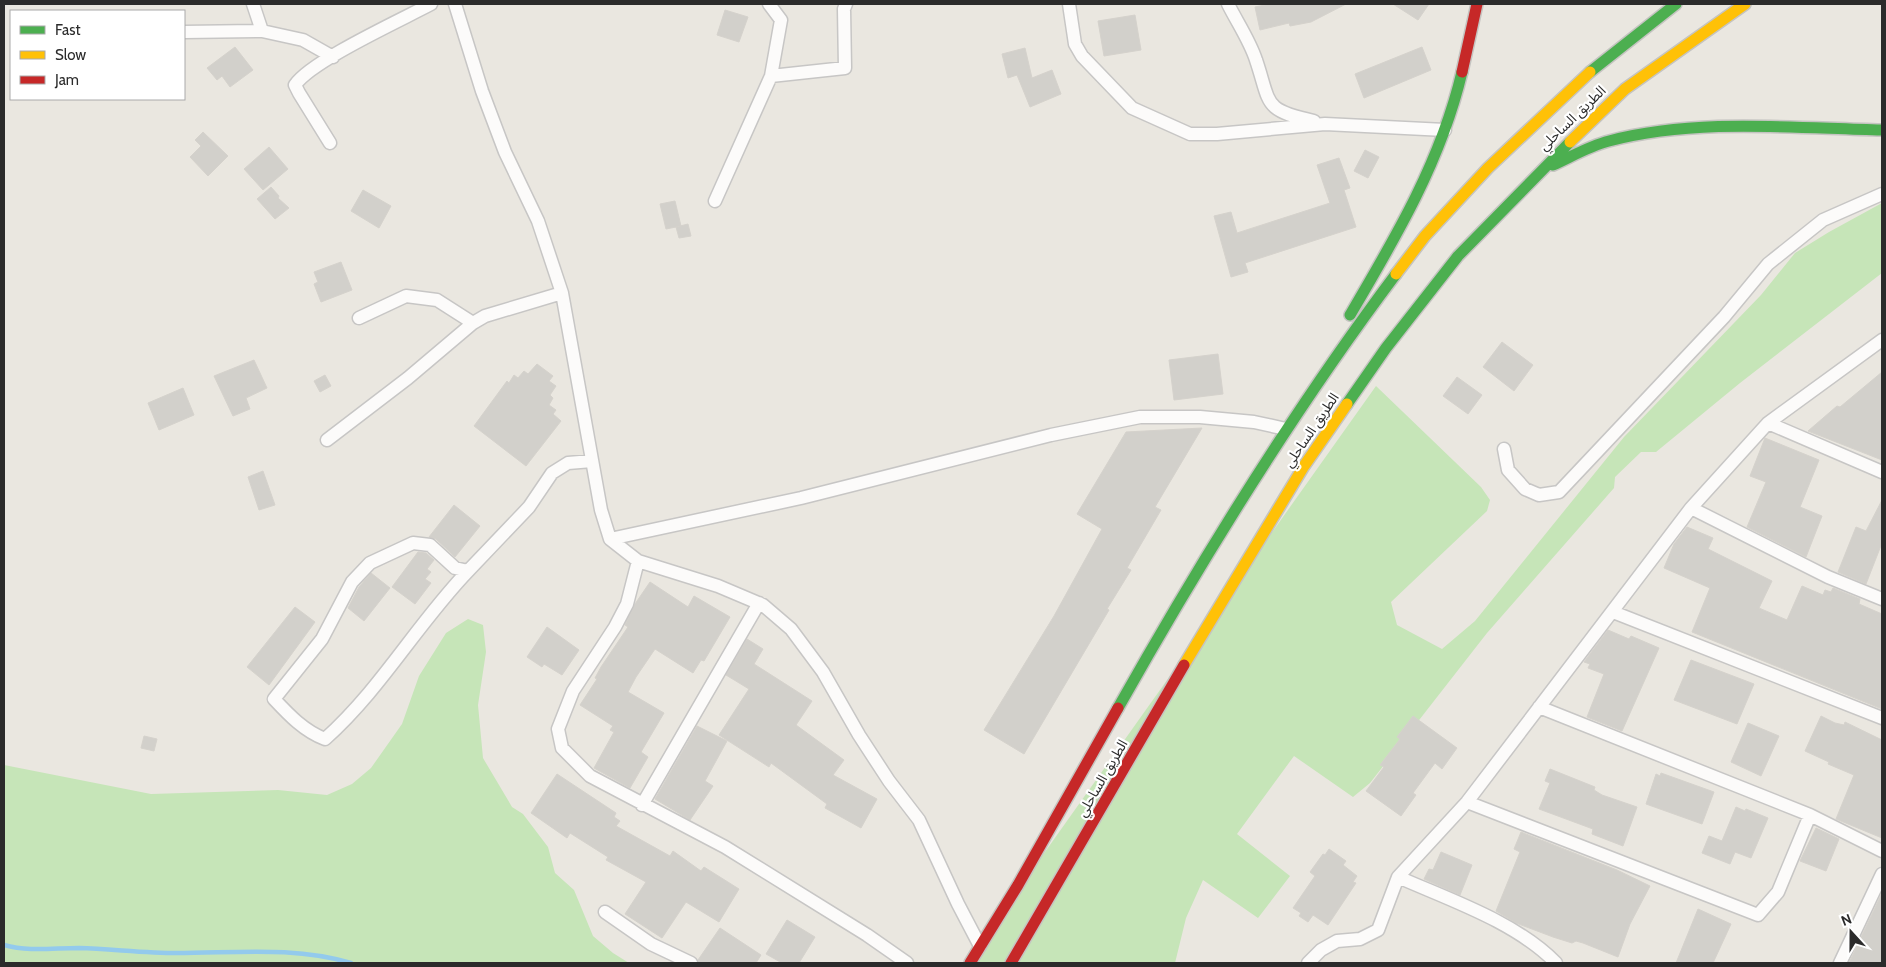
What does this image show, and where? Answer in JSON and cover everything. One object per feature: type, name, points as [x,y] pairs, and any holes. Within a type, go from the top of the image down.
[{"type":"highway","points":[[1286,429],[1400,230],[1435,158],[1466,58],[1477,4]]},
{"type":"highway","name":"الطريق الساحلي","points":[[970,963],[1018,885],[1150,651],[1286,429],[1366,314],[1425,236],[1476,181],[1583,77],[1676,4]]},
{"type":"highway","name":"الطريق الساحلي","points":[[1011,963],[1177,677],[1304,466],[1386,348],[1458,256],[1539,171],[1625,89],[1745,4]]},
{"type":"highway","points":[[1539,171],[1608,141],[1648,132],[1705,128],[1882,130]]},
{"type":"street","points":[[253,4],[262,31]]},
{"type":"street","points":[[330,143],[295,85],[300,77],[431,4]]},
{"type":"street","points":[[455,4],[482,91],[505,152],[538,221],[562,293],[601,510],[610,539],[638,561],[718,586],[759,604],[791,629],[823,672],[879,765],[919,820],[958,904],[980,946]]},
{"type":"street","points":[[715,201],[771,76],[781,20],[769,4]]},
{"type":"street","points":[[771,76],[845,68],[844,9],[846,4]]},
{"type":"street","points":[[1069,4],[1075,44],[1082,56],[1132,108],[1190,134],[1217,134],[1325,124],[1445,130]]},
{"type":"street","points":[[1228,4],[1256,58],[1266,97],[1278,111],[1325,124]]},
{"type":"street","points":[[185,32],[262,31],[303,40],[333,57]]},
{"type":"street","points":[[1504,450],[1508,470],[1525,489],[1539,495],[1559,492],[1724,317],[1768,264],[1823,220],[1882,194]]},
{"type":"street","points":[[327,440],[382,398],[473,323],[485,316],[562,293]]},
{"type":"street","points":[[359,318],[406,296],[437,300],[473,323]]},
{"type":"street","points":[[1308,963],[1321,950],[1337,941],[1360,939],[1378,930],[1398,877],[1467,802],[1691,508],[1768,423],[1882,340]]},
{"type":"street","points":[[610,539],[801,498],[1051,435],[1140,416],[1200,417],[1254,422],[1286,429]]},
{"type":"street","points":[[1768,423],[1882,472]]},
{"type":"street","points":[[468,571],[455,568],[430,545],[413,543],[370,564],[352,582],[322,639],[274,700],[312,734],[325,738],[375,688],[446,594],[529,508],[552,473],[568,463],[592,460]]},
{"type":"street","points":[[1691,508],[1828,577],[1882,599]]},
{"type":"street","points":[[638,561],[627,604],[615,627],[573,691],[558,729],[562,748],[590,776],[725,847],[867,935],[907,963]]},
{"type":"street","points":[[642,804],[759,604]]},
{"type":"street","points":[[1613,612],[1882,718]]},
{"type":"street","points":[[1539,708],[1810,815],[1882,851]]},
{"type":"street","points":[[1467,802],[1758,915],[1778,892],[1810,815]]},
{"type":"street","points":[[1840,963],[1882,874]]},
{"type":"street","points":[[1398,877],[1488,916],[1546,953],[1556,963]]},
{"type":"street","points":[[605,912],[651,944],[691,963]]},
{"type":"green space","points":[[1882,203],[1882,273],[1740,383],[1656,452],[1641,452],[1615,477],[1614,488],[1487,633],[1370,783],[1353,797],[1294,756],[1237,834],[1290,876],[1258,918],[1203,880],[1186,918],[1175,963],[966,963],[1376,386],[1481,487],[1490,500],[1487,511],[1391,602],[1397,625],[1442,649],[1475,621],[1624,437],[1761,295],[1795,253]]},
{"type":"green space","points":[[468,619],[483,625],[486,652],[478,705],[483,758],[512,807],[523,814],[548,847],[555,873],[574,890],[593,936],[613,953],[629,963],[4,963],[4,765],[151,794],[278,790],[327,795],[352,784],[371,768],[402,724],[419,676],[446,633]]},
{"type":"building","points":[[1270,4],[1346,4],[1311,22],[1290,26],[1289,23],[1260,30],[1255,7]]},
{"type":"building","points":[[1393,4],[1429,4],[1418,20]]},
{"type":"building","points":[[725,10],[748,17],[739,42],[717,35]]},
{"type":"building","points":[[1135,15],[1141,50],[1104,56],[1098,21]]},
{"type":"building","points":[[235,47],[253,70],[230,87],[222,76],[217,80],[207,68]]},
{"type":"building","points":[[1422,47],[1431,70],[1364,98],[1355,74]]},
{"type":"building","points":[[1025,48],[1032,78],[1052,70],[1061,94],[1030,107],[1017,75],[1008,78],[1002,54]]},
{"type":"building","points":[[203,132],[228,156],[208,176],[190,157],[201,146],[195,140]]},
{"type":"building","points":[[269,147],[288,169],[263,190],[244,169]]},
{"type":"building","points":[[1365,150],[1379,157],[1368,178],[1354,171]]},
{"type":"building","points":[[1339,158],[1350,188],[1344,190],[1356,227],[1245,263],[1248,272],[1231,277],[1214,216],[1231,212],[1237,233],[1330,203],[1317,165]]},
{"type":"building","points":[[271,187],[279,196],[278,198],[289,208],[275,219],[257,199]]},
{"type":"building","points":[[363,190],[391,206],[379,228],[351,211]]},
{"type":"building","points":[[675,201],[681,226],[666,229],[660,204]]},
{"type":"building","points":[[688,224],[691,236],[679,238],[676,227]]},
{"type":"building","points":[[341,262],[352,290],[321,302],[314,284],[318,282],[314,272]]},
{"type":"building","points":[[1502,342],[1533,365],[1514,391],[1483,367]]},
{"type":"building","points":[[1218,354],[1223,394],[1174,400],[1169,360]]},
{"type":"building","points":[[254,360],[267,388],[246,398],[250,409],[233,416],[214,376]]},
{"type":"building","points":[[537,364],[553,376],[549,381],[556,386],[550,395],[553,398],[549,405],[556,410],[553,414],[561,421],[526,466],[474,426],[507,381],[509,383],[514,375],[518,378],[524,371],[528,374]]},
{"type":"building","points":[[1882,372],[1882,460],[1808,431],[1837,406],[1840,407]]},
{"type":"building","points":[[325,375],[331,386],[320,392],[314,381]]},
{"type":"building","points":[[1457,377],[1482,395],[1468,414],[1443,396]]},
{"type":"building","points":[[183,388],[194,415],[159,430],[148,403]]},
{"type":"building","points":[[1202,428],[1155,507],[1161,510],[1127,568],[1131,570],[1024,754],[984,730],[1054,616],[1102,529],[1077,514],[1126,432]]},
{"type":"building","points":[[1765,438],[1819,460],[1800,507],[1822,516],[1806,557],[1747,527],[1766,482],[1750,476]]},
{"type":"building","points":[[263,471],[275,505],[259,510],[248,477]]},
{"type":"building","points":[[1882,500],[1882,543],[1866,584],[1838,572],[1856,527],[1866,531]]},
{"type":"building","points":[[454,505],[480,526],[455,557],[436,539],[429,537]]},
{"type":"building","points":[[1687,527],[1713,538],[1708,549],[1772,581],[1759,608],[1787,620],[1802,586],[1823,595],[1825,590],[1831,592],[1833,588],[1860,599],[1859,604],[1882,614],[1882,709],[1692,632],[1710,588],[1664,568],[1674,544]]},
{"type":"building","points":[[418,552],[426,553],[434,560],[427,569],[431,572],[425,579],[431,583],[415,604],[392,587]]},
{"type":"building","points":[[371,573],[390,588],[364,621],[348,608],[359,587]]},
{"type":"building","points":[[650,582],[688,607],[694,596],[730,617],[704,661],[701,660],[693,673],[655,649],[636,677],[628,692],[664,713],[641,752],[648,757],[630,788],[594,768],[614,732],[610,730],[613,726],[580,705],[597,679],[595,678],[601,667],[628,627],[625,625],[635,604]]},
{"type":"building","points":[[295,607],[315,622],[269,685],[247,667]]},
{"type":"building","points":[[547,627],[579,650],[562,675],[544,664],[542,667],[527,657]]},
{"type":"building","points":[[1608,630],[1629,639],[1631,636],[1659,648],[1622,731],[1587,717],[1604,674],[1588,668],[1590,664],[1584,662]]},
{"type":"building","points":[[747,639],[763,649],[754,664],[812,701],[796,725],[844,760],[833,775],[877,799],[861,828],[825,808],[827,804],[771,763],[769,767],[719,735],[749,689],[726,675]]},
{"type":"building","points":[[1691,660],[1754,684],[1737,724],[1674,700]]},
{"type":"building","points":[[1413,716],[1457,748],[1442,769],[1435,763],[1413,793],[1416,795],[1401,816],[1366,791],[1384,767],[1380,765],[1400,739],[1397,737]]},
{"type":"building","points":[[1821,716],[1835,723],[1844,725],[1845,722],[1882,740],[1882,838],[1836,819],[1854,775],[1828,764],[1829,762],[1805,751]]},
{"type":"building","points":[[1748,723],[1779,736],[1761,776],[1731,762]]},
{"type":"building","points":[[697,726],[727,741],[705,781],[713,786],[690,820],[655,799]]},
{"type":"building","points":[[144,736],[157,739],[154,751],[141,748]]},
{"type":"building","points":[[1550,769],[1595,787],[1594,790],[1602,795],[1637,807],[1623,846],[1592,834],[1593,829],[1539,809],[1550,783],[1545,781]]},
{"type":"building","points":[[1661,773],[1714,792],[1702,824],[1646,804],[1656,774],[1660,776]]},
{"type":"building","points":[[557,774],[616,813],[614,817],[620,821],[616,826],[670,856],[673,851],[701,871],[704,867],[739,889],[719,922],[686,902],[662,938],[625,914],[646,882],[606,860],[608,857],[570,833],[567,838],[531,813]]},
{"type":"building","points":[[1736,807],[1768,818],[1751,858],[1735,852],[1730,864],[1702,853],[1709,836],[1722,841]]},
{"type":"building","points":[[1816,828],[1839,839],[1826,871],[1800,861]]},
{"type":"building","points":[[1521,832],[1617,870],[1650,886],[1630,924],[1618,957],[1583,943],[1576,941],[1572,943],[1553,937],[1516,923],[1496,911],[1520,852],[1514,849]]},
{"type":"building","points":[[1329,849],[1346,861],[1343,865],[1357,876],[1353,882],[1356,883],[1328,925],[1313,915],[1308,922],[1299,916],[1301,913],[1293,908],[1315,876],[1310,872]]},
{"type":"building","points":[[1441,852],[1472,865],[1460,895],[1424,879],[1429,869],[1433,870]]},
{"type":"building","points":[[1882,893],[1882,963],[1849,963]]},
{"type":"building","points":[[1698,909],[1731,924],[1713,963],[1676,963]]},
{"type":"building","points":[[787,920],[815,937],[799,963],[782,963],[766,954]]},
{"type":"building","points":[[720,928],[761,955],[756,963],[699,963],[698,960]]},
{"type":"waterway","points":[[4,945],[32,949],[79,948],[165,953],[286,952],[308,954],[351,963]]},
{"type":"traffic: fast","points":[[1590,72],[1676,4]]},
{"type":"traffic: fast","points":[[1350,315],[1384,257],[1415,198],[1442,137],[1462,72]]},
{"type":"traffic: fast","points":[[1553,165],[1602,143],[1676,129],[1745,126],[1882,130]]},
{"type":"traffic: fast","points":[[1347,404],[1386,348],[1458,256],[1570,142]]},
{"type":"traffic: fast","points":[[1118,708],[1182,597],[1250,486],[1321,379],[1396,274]]},
{"type":"traffic: slow","points":[[1570,142],[1625,89],[1745,4]]},
{"type":"traffic: slow","points":[[1396,274],[1425,236],[1488,168],[1590,72]]},
{"type":"traffic: slow","points":[[1184,665],[1304,466],[1347,404]]},
{"type":"traffic: jam","points":[[1462,72],[1477,4]]},
{"type":"traffic: jam","points":[[1011,963],[1184,665]]},
{"type":"traffic: jam","points":[[970,963],[1018,885],[1118,708]]}]
